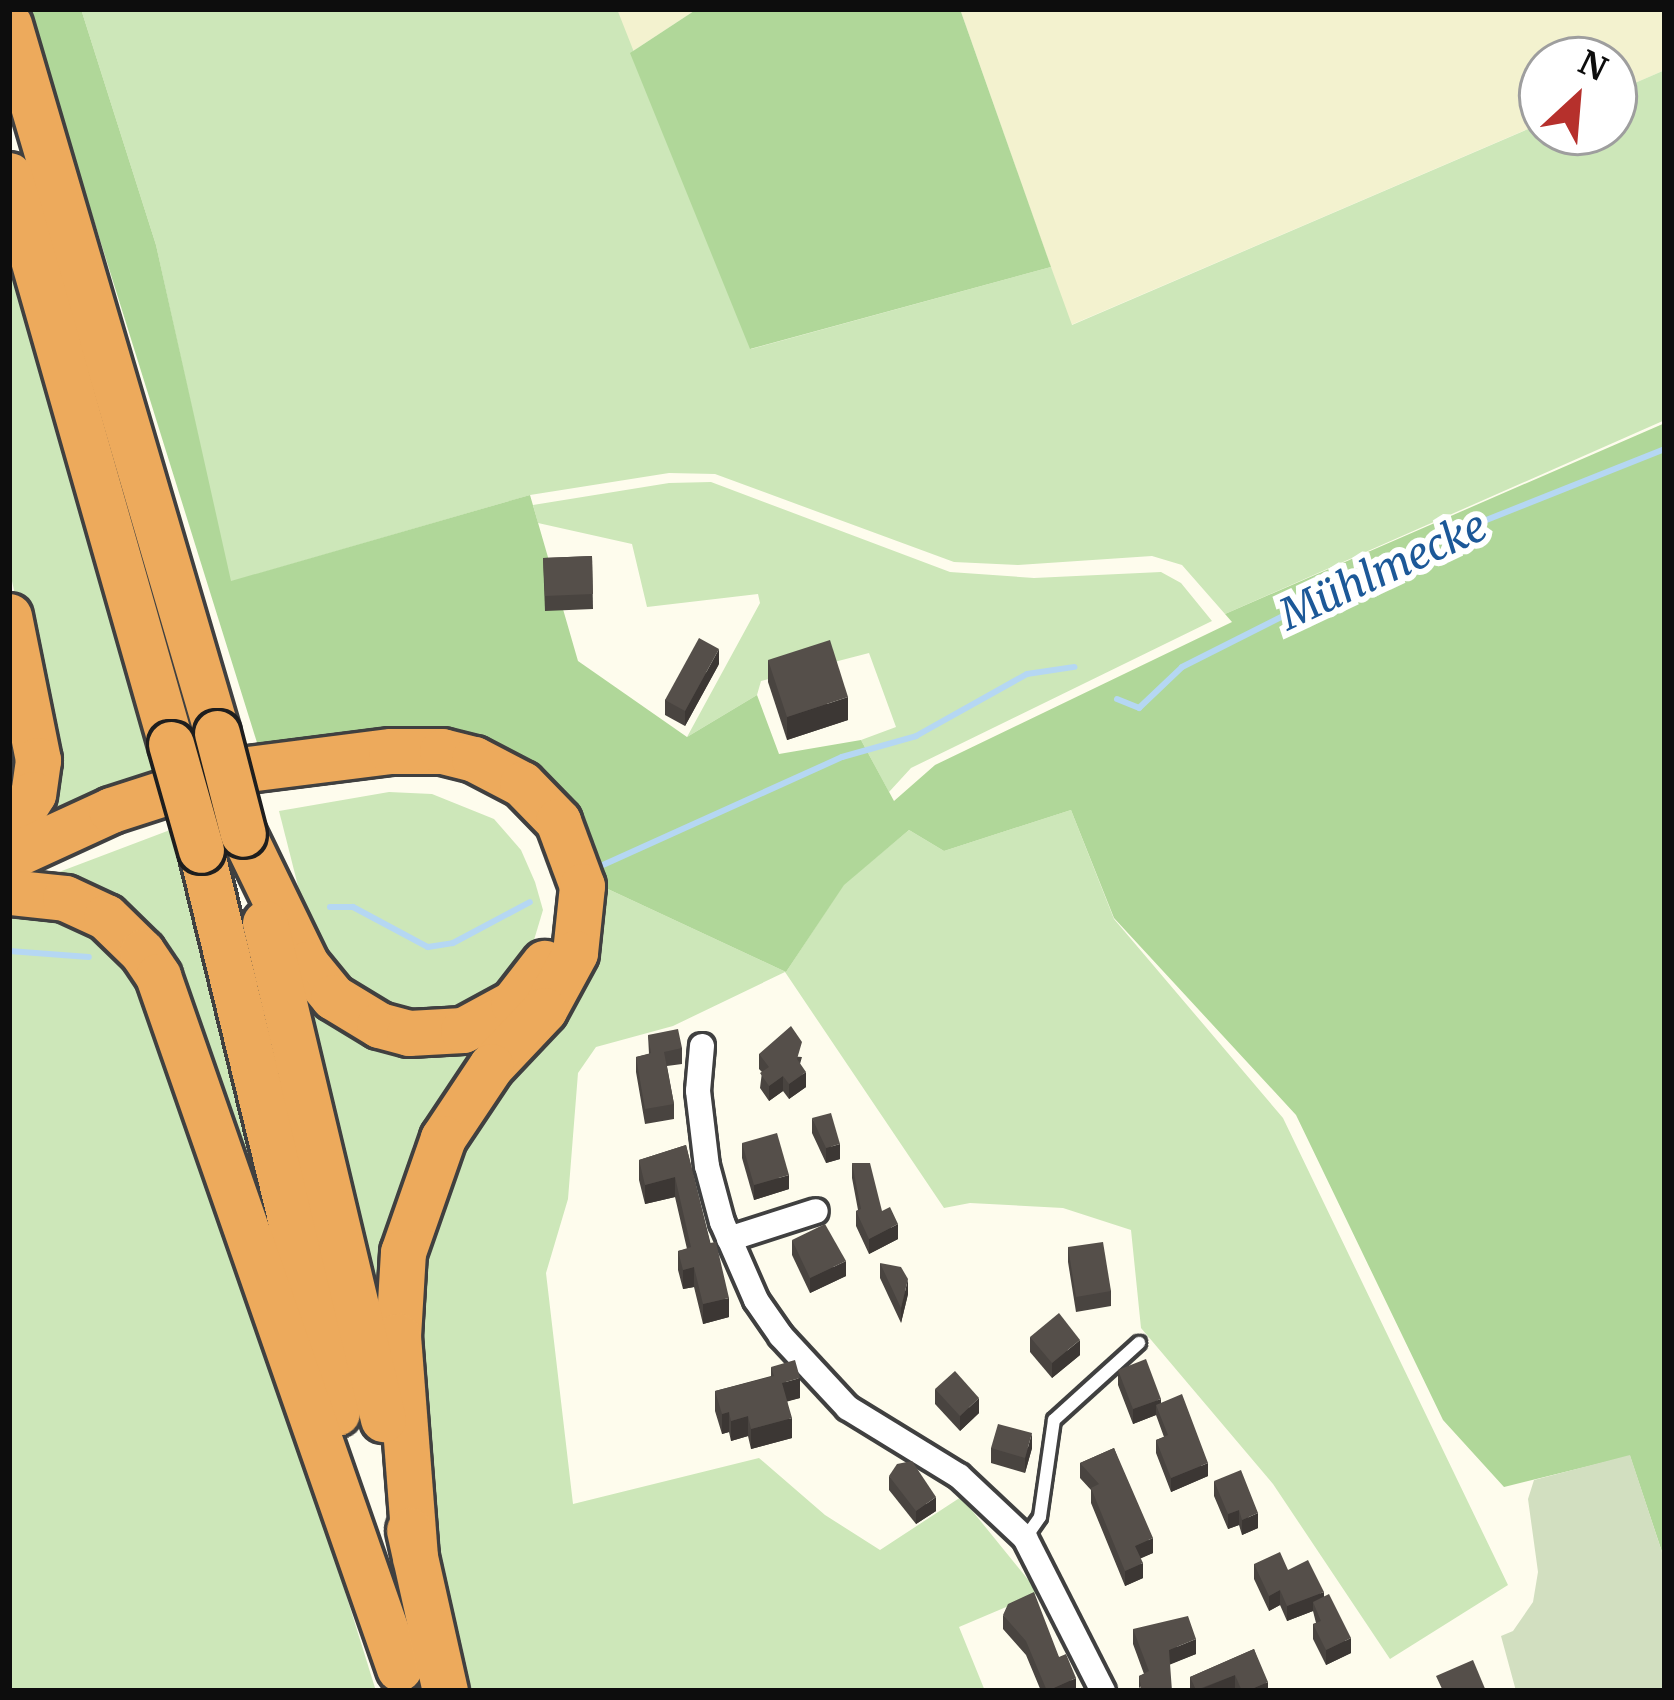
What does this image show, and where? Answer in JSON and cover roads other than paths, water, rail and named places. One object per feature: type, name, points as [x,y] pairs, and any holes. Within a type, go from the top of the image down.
[{"type":"highway","points":[[9,24],[217,733],[445,1691]]},
{"type":"highway","points":[[9,175],[201,850],[401,1680]]},
{"type":"highway","points":[[9,616],[38,760],[33,794],[9,832]]},
{"type":"highway","points":[[9,857],[111,810],[232,771],[392,751],[473,759],[522,784],[558,821],[582,886],[575,953],[544,1010],[477,1085],[443,1138],[403,1252],[398,1336],[416,1557]]},
{"type":"highway","points":[[9,880],[101,839],[220,801],[331,778],[424,774],[486,790],[525,818],[544,849],[557,885],[551,943],[530,985],[488,1020],[433,1034],[379,1025],[332,997],[305,964],[243,834]]},
{"type":"highway","points":[[9,892],[64,898],[94,910],[126,934],[158,976],[401,1680]]},
{"type":"street","points":[[702,1046],[698,1091],[707,1166],[729,1239],[756,1300],[781,1336],[848,1408],[958,1476],[1025,1538],[1102,1691]]},
{"type":"street","points":[[729,1239],[816,1210]]},
{"type":"lane","points":[[1025,1538],[1040,1517],[1054,1420],[1139,1343]]},
{"type":"waterway","name":"Mühlmecke","points":[[1117,699],[1139,708],[1182,667],[1426,544],[1665,449]]},
{"type":"waterway","name":"Mühlmecke","points":[[594,869],[842,757],[916,736],[1027,674],[1074,667]]},
{"type":"waterway","name":"Mühlmecke","points":[[330,907],[353,907],[428,947],[453,943],[530,902]]},
{"type":"waterway","name":"Mühlmecke","points":[[9,951],[89,957]]}]
